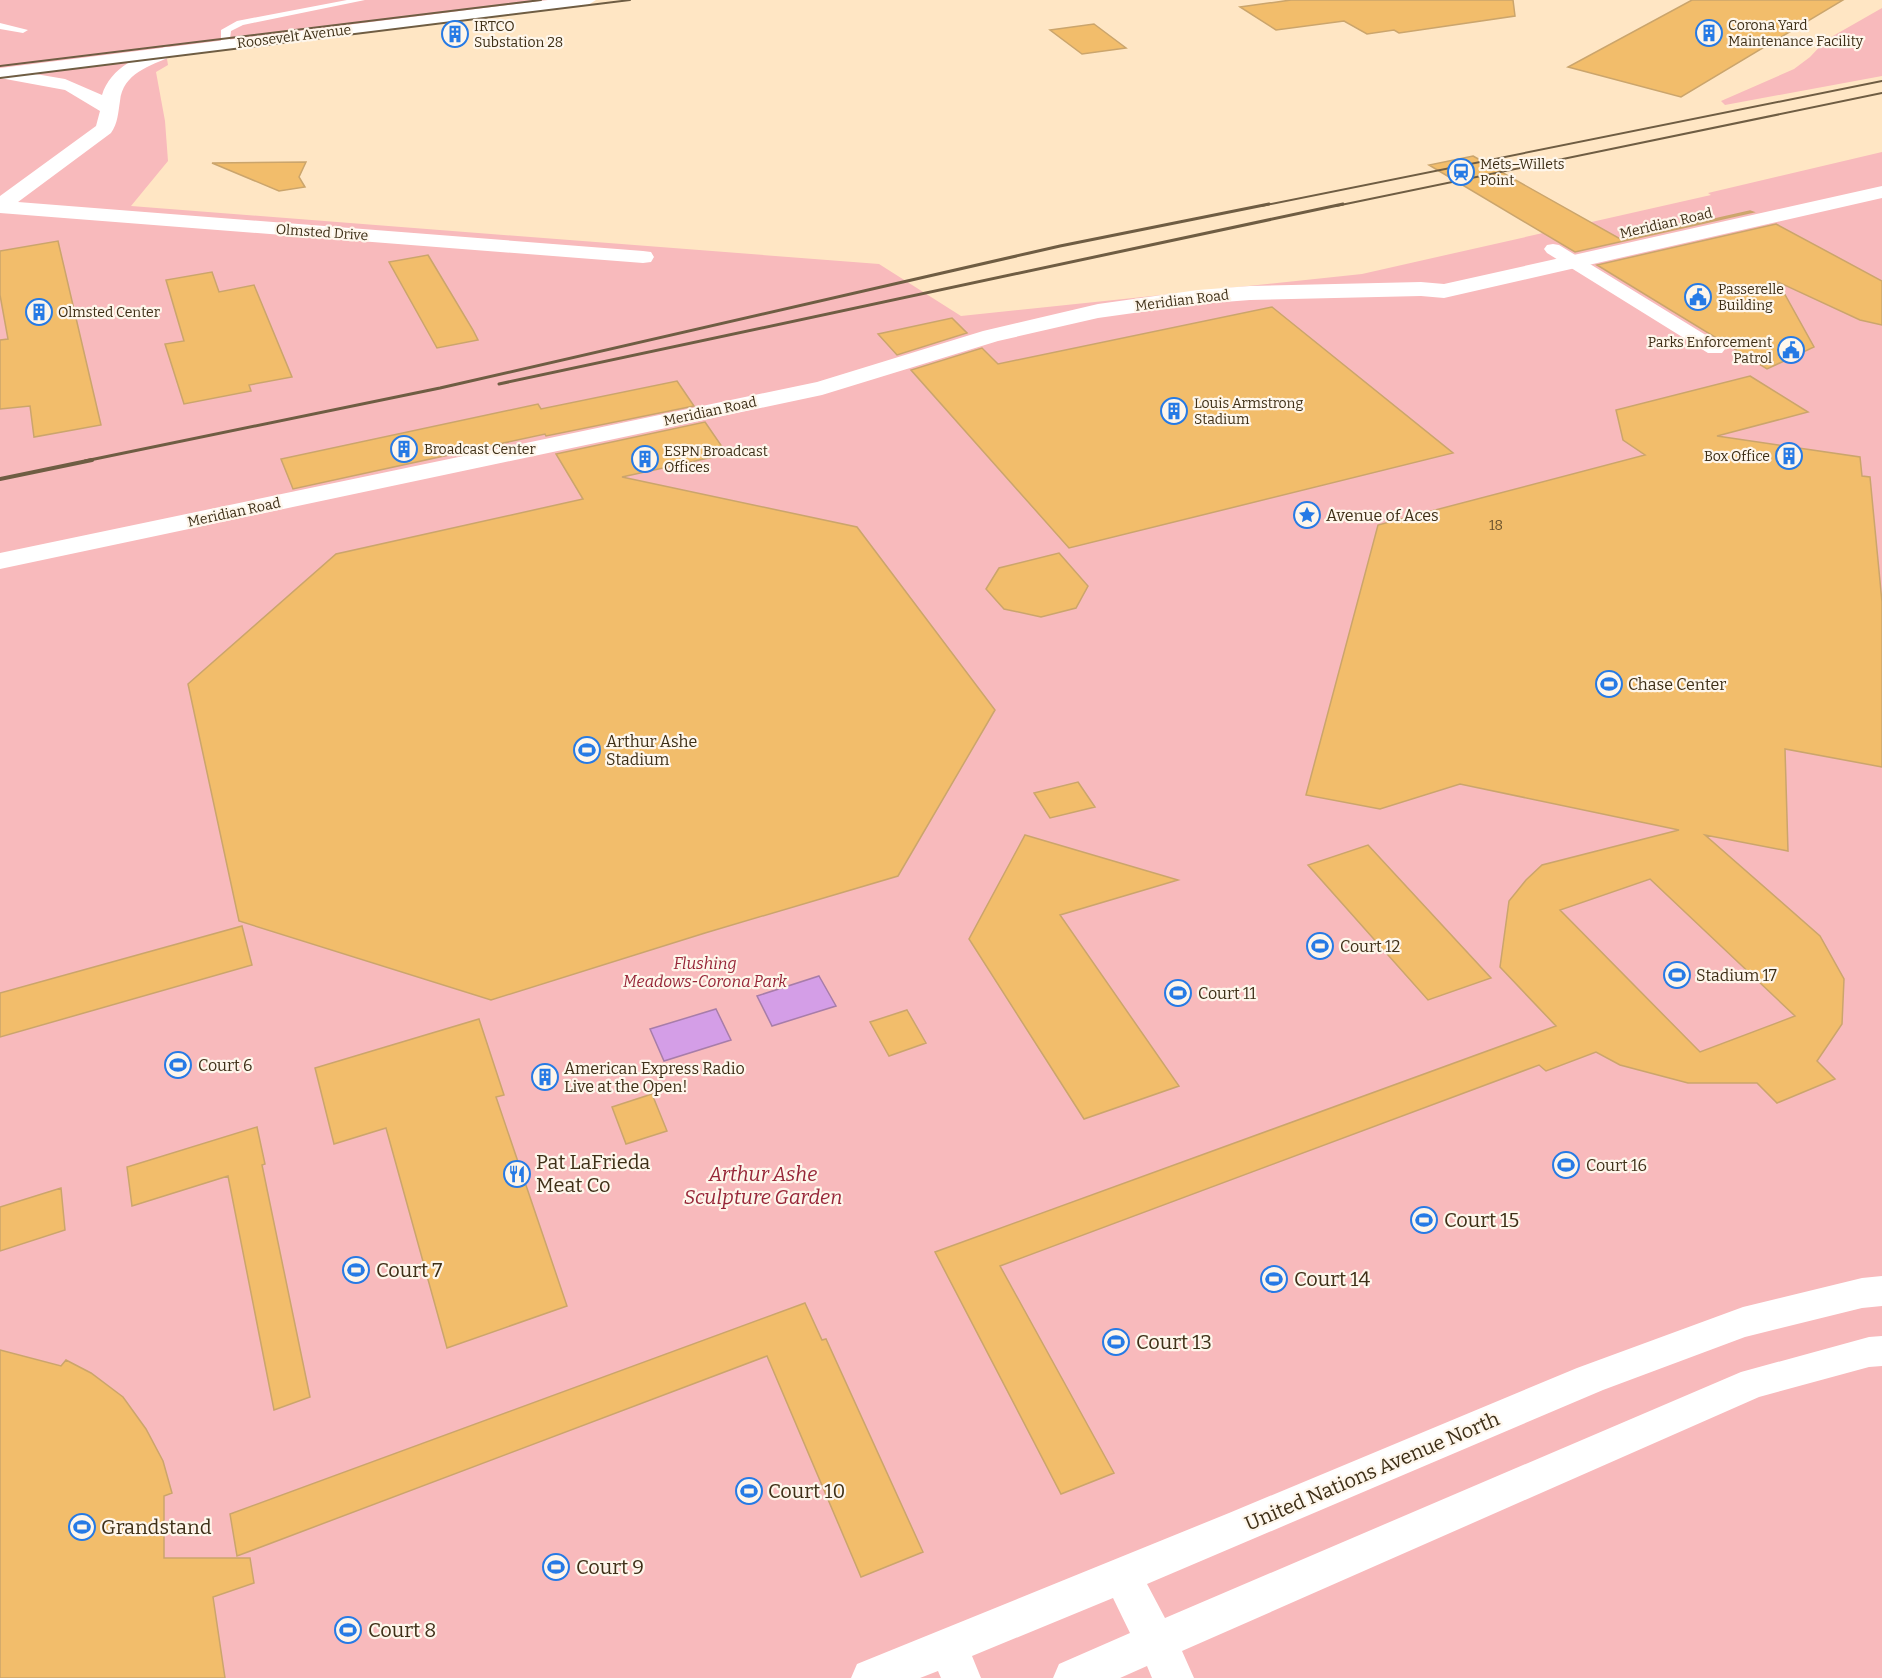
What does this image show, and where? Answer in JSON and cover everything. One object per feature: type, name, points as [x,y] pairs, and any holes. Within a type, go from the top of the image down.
[{"type":"street","name":"Roosevelt Avenue","points":[[0,73],[588,0]]},
{"type":"street","points":[[0,206],[97,135],[107,124],[113,87],[118,78],[166,52]]},
{"type":"street","points":[[0,57],[48,67]]},
{"type":"street","points":[[0,73],[75,87],[90,94],[109,109]]},
{"type":"street","name":"Meridian Road","points":[[1421,288],[1427,277],[1882,175]]},
{"type":"street","name":"Meridian Road","points":[[0,561],[822,388],[991,336],[1098,311],[1198,297],[1250,293],[1421,288],[1444,291],[1882,192]]},
{"type":"street","name":"Olmsted Drive","points":[[0,206],[643,257]]},
{"type":"street","points":[[1553,249],[1715,349]]},
{"type":"street","name":"United Nations Avenue North","points":[[871,1678],[955,1663],[1122,1576],[1590,1379],[1743,1322],[1862,1293],[1882,1291]]},
{"type":"street","points":[[1073,1678],[1754,1383],[1869,1352],[1882,1351]]},
{"type":"street","points":[[1122,1576],[1174,1678]]},
{"type":"lane","points":[[226,45],[226,30],[240,23],[361,0]]},
{"type":"lane","points":[[0,26],[23,30]]},
{"type":"green space","name":"Flushing Meadows-Corona Park","points":[[0,0],[588,0],[166,53],[168,65],[156,72],[165,121],[168,161],[131,206],[879,264],[961,316],[1362,274],[1711,195],[1708,193],[1882,152],[1882,1678],[0,1678]]},
{"type":"green space","points":[[1882,8],[1882,76],[1725,105],[1721,101],[1794,69],[1810,57],[1826,40]]},
{"type":"shaded area","points":[[819,976],[836,1006],[772,1026],[757,996]]},
{"type":"shaded area","points":[[716,1009],[731,1040],[664,1061],[650,1029]]},
{"type":"building","points":[[1291,0],[1513,0],[1515,16],[1399,33],[1394,30],[1367,34],[1344,21],[1276,30],[1240,7]]},
{"type":"building","name":"Corona Yard Maintenance Facility","points":[[1692,0],[1843,0],[1681,97],[1568,67]]},
{"type":"building","points":[[1094,24],[1126,48],[1082,54],[1050,30]]},
{"type":"building","points":[[1473,156],[1622,240],[1753,212],[1575,252],[1429,165]]},
{"type":"building","points":[[306,162],[299,177],[305,187],[279,191],[212,163]]},
{"type":"building","name":"Passerelle Building","points":[[1776,224],[1882,281],[1882,325],[1860,320],[1778,282],[1814,347],[1767,369],[1597,265]]},
{"type":"building","name":"Olmsted Center","points":[[58,241],[101,425],[34,437],[30,406],[0,409],[0,340],[8,339],[0,295],[0,251]]},
{"type":"building","points":[[428,255],[478,340],[437,348],[389,262]]},
{"type":"building","points":[[212,272],[219,292],[254,285],[292,377],[249,385],[251,391],[184,404],[165,344],[184,341],[166,280]]},
{"type":"building","name":"Louis Armstrong Stadium","points":[[1272,307],[1453,453],[1069,548],[911,370],[982,348],[998,364]]},
{"type":"building","points":[[952,318],[967,333],[897,355],[878,334]]},
{"type":"building","name":"Chase Center","points":[[1750,376],[1808,412],[1717,436],[1860,457],[1862,476],[1870,477],[1882,602],[1882,767],[1785,749],[1788,851],[1705,835],[1820,936],[1844,979],[1842,1024],[1817,1061],[1835,1079],[1777,1103],[1757,1083],[1688,1083],[1620,1065],[1596,1052],[1546,1071],[1539,1065],[1000,1266],[1114,1473],[1061,1494],[935,1252],[1556,1026],[1500,967],[1509,901],[1542,865],[1679,830],[1460,784],[1380,809],[1306,795],[1378,525],[1645,455],[1623,440],[1616,410]],"holes":[[[1650,879],[1795,1016],[1700,1052],[1560,910]]]},
{"type":"building","name":"Broadcast Center","points":[[677,381],[694,406],[546,436],[545,434],[293,489],[281,459],[538,404],[541,409]]},
{"type":"building","name":"Arthur Ashe Stadium","points":[[705,422],[727,454],[622,477],[857,527],[995,710],[898,876],[491,1000],[239,921],[188,684],[336,554],[583,499],[556,454]]},
{"type":"building","points":[[1059,553],[1088,586],[1076,608],[1041,617],[1004,609],[986,589],[999,568]]},
{"type":"building","points":[[1078,782],[1095,807],[1050,818],[1034,793]]},
{"type":"building","points":[[1025,835],[1178,880],[1060,915],[1179,1086],[1084,1119],[969,939]]},
{"type":"building","points":[[1368,845],[1491,978],[1428,1000],[1308,865]]},
{"type":"building","points":[[242,926],[252,965],[0,1037],[0,993]]},
{"type":"building","points":[[907,1010],[926,1043],[889,1056],[870,1022]]},
{"type":"building","points":[[479,1019],[504,1095],[496,1097],[567,1306],[447,1348],[386,1128],[334,1144],[315,1068]]},
{"type":"building","points":[[652,1094],[667,1131],[626,1144],[612,1107]]},
{"type":"building","points":[[257,1127],[265,1164],[262,1165],[310,1397],[274,1410],[228,1176],[132,1206],[127,1167]]},
{"type":"building","points":[[61,1188],[65,1230],[0,1251],[0,1207]]},
{"type":"building","points":[[805,1303],[822,1340],[826,1339],[923,1552],[861,1577],[767,1356],[237,1556],[230,1514]]},
{"type":"building","name":"Grandstand","points":[[0,1350],[61,1366],[66,1360],[91,1373],[123,1397],[146,1429],[163,1461],[172,1493],[164,1496],[164,1558],[250,1558],[254,1583],[213,1597],[225,1678],[0,1678]]},
{"type":"railway","points":[[0,66],[541,0]]},
{"type":"railway","points":[[0,78],[630,0]]},
{"type":"railway","points":[[1261,206],[1882,81]]},
{"type":"railway","points":[[1336,206],[1882,93]]},
{"type":"railway","points":[[85,461],[440,388],[1060,246],[1269,204]]},
{"type":"railway","points":[[499,384],[1343,204]]},
{"type":"railway","points":[[0,479],[92,460]]},
{"type":"place","name":"Corona Yard Maintenance Facility","points":[[1709,33]]},
{"type":"place","name":"IRTCO Substation 28","points":[[455,34]]},
{"type":"place","name":"Mets–Willets Point","points":[[1461,172]]},
{"type":"place","name":"Passerelle Building","points":[[1698,297]]},
{"type":"place","name":"Olmsted Center","points":[[39,312]]},
{"type":"place","name":"Parks Enforcement Patrol","points":[[1791,350]]},
{"type":"place","name":"Louis Armstrong Stadium","points":[[1174,411]]},
{"type":"place","name":"Broadcast Center","points":[[404,449]]},
{"type":"place","name":"Box Office","points":[[1789,456]]},
{"type":"place","name":"ESPN Broadcast Offices","points":[[645,459]]},
{"type":"place","name":"Avenue of Aces","points":[[1307,515]]},
{"type":"place","name":"Chase Center","points":[[1609,684]]},
{"type":"place","name":"Arthur Ashe Stadium","points":[[587,750]]},
{"type":"place","name":"Court 12","points":[[1320,946]]},
{"type":"place","name":"Stadium 17","points":[[1677,975]]},
{"type":"place","name":"Court 11","points":[[1178,993]]},
{"type":"place","name":"Court 6","points":[[178,1065]]},
{"type":"place","name":"American Express Radio Live at the Open!","points":[[545,1077]]},
{"type":"place","name":"Court 16","points":[[1566,1165]]},
{"type":"place","name":"Pat LaFrieda Meat Co","points":[[517,1174]]},
{"type":"place","name":"Court 15","points":[[1424,1220]]},
{"type":"place","name":"Court 7","points":[[356,1270]]},
{"type":"place","name":"Court 14","points":[[1274,1279]]},
{"type":"place","name":"Court 13","points":[[1116,1342]]},
{"type":"place","name":"Court 10","points":[[749,1491]]},
{"type":"place","name":"Grandstand","points":[[82,1527]]},
{"type":"place","name":"Court 9","points":[[556,1567]]},
{"type":"place","name":"Court 8","points":[[348,1630]]},
{"type":"park label","name":"Arthur Ashe Sculpture Garden","points":[[763,1186]]}]
